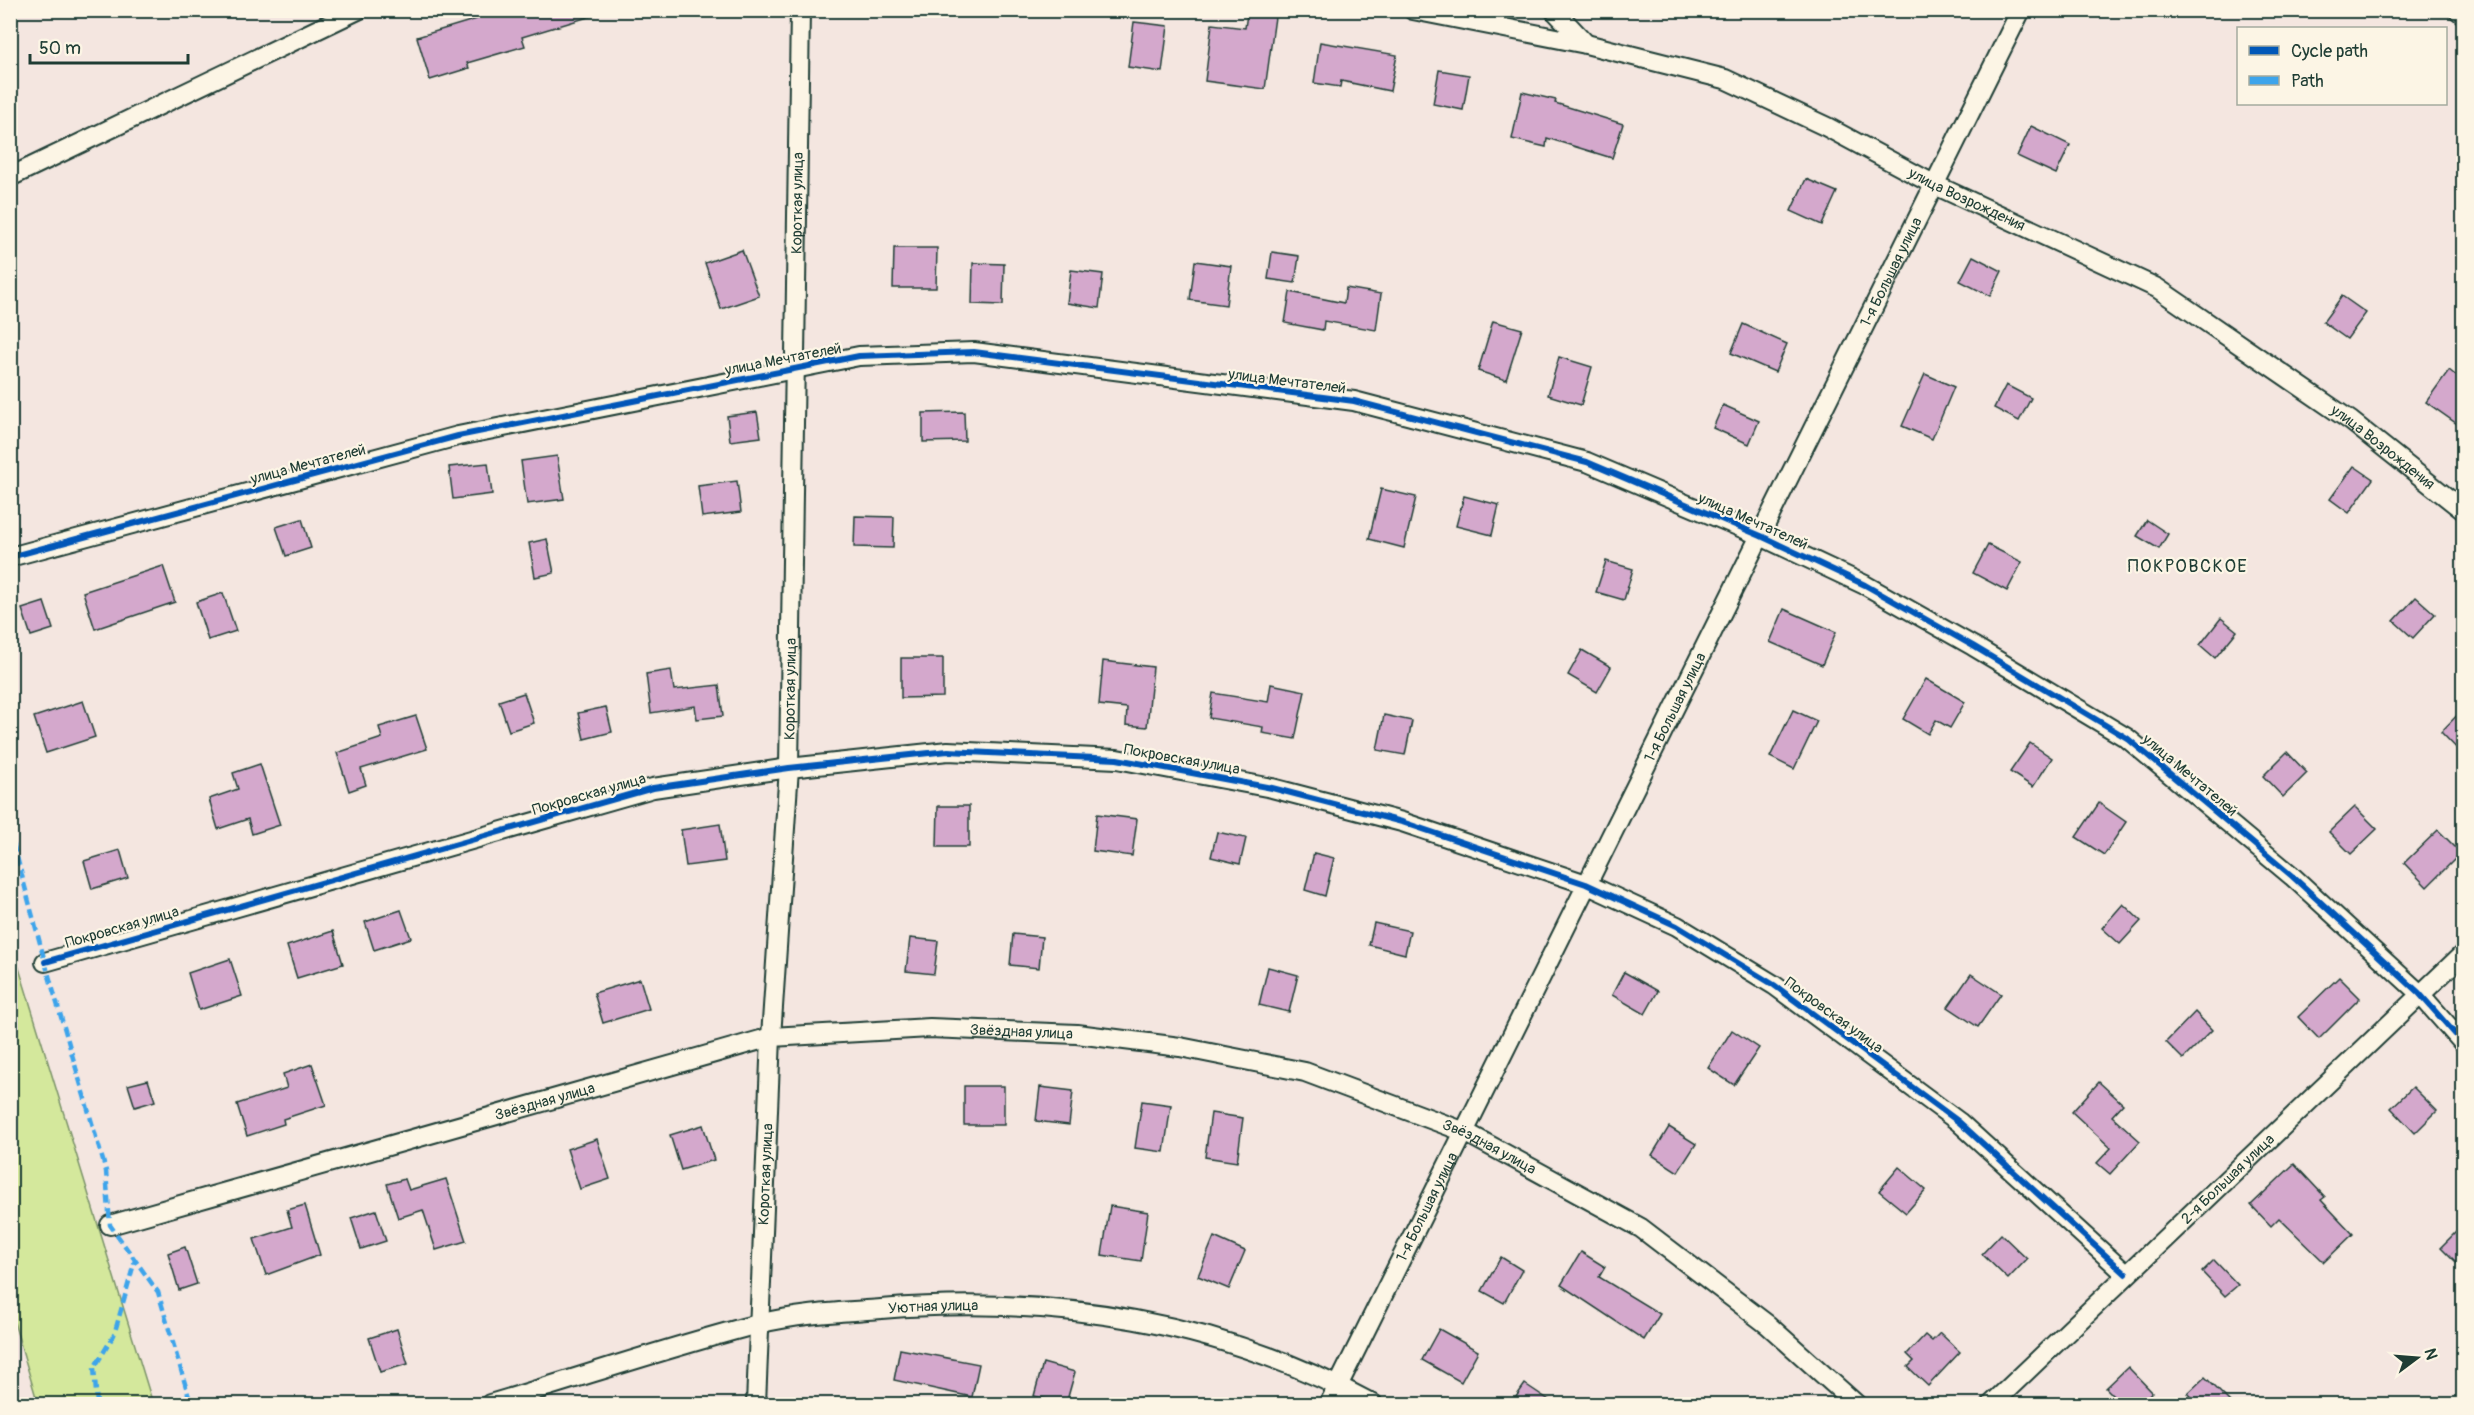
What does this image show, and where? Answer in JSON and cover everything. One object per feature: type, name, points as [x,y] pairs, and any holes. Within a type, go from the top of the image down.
[{"type":"street","points":[[10,177],[358,10]]},
{"type":"street","name":"Короткая улица","points":[[756,1404],[771,1037],[789,768],[800,10]]},
{"type":"street","name":"улица Возрождения","points":[[1413,10],[1586,44],[1725,79],[1827,127],[1935,185],[2157,288],[2351,421],[2463,511]]},
{"type":"street","points":[[1554,10],[1586,44]]},
{"type":"street","name":"1-я Большая улица","points":[[1329,1404],[2021,10]]},
{"type":"street","points":[[2458,10],[2463,15]]},
{"type":"street","name":"улица Мечтателей","points":[[10,557],[458,436],[859,356],[974,352],[1354,401],[1587,462],[1761,536],[1865,585],[2127,738],[2292,876],[2419,993],[2463,1044]]},
{"type":"street","name":"Покровская улица","points":[[45,962],[653,788],[789,768],[948,751],[1117,759],[1272,788],[1402,822],[1586,884],[1677,926],[1774,985],[1959,1122],[2126,1274]]},
{"type":"street","name":"2-я Большая улица","points":[[1992,1404],[2463,953]]},
{"type":"street","name":"Звёздная улица","points":[[110,1225],[771,1037],[930,1028],[1077,1034],[1180,1047],[1305,1072],[1465,1132],[1641,1228],[1768,1325],[1856,1404]]},
{"type":"street","name":"Уютная улица","points":[[490,1404],[760,1323],[827,1313],[948,1304],[1035,1305],[1138,1319],[1246,1347],[1339,1386],[1373,1404]]},
{"type":"green space","points":[[10,942],[153,1404],[38,1404],[11,1312]]},
{"type":"building","points":[[474,10],[594,10],[595,15],[522,37],[525,46],[467,63],[469,68],[430,80],[417,37],[477,19]]},
{"type":"building","points":[[1247,14],[1275,17],[1265,89],[1205,81],[1212,24],[1245,28]]},
{"type":"building","points":[[1134,22],[1168,26],[1162,72],[1128,67]]},
{"type":"building","points":[[1320,42],[1397,55],[1390,91],[1341,81],[1340,87],[1314,83]]},
{"type":"building","points":[[1439,70],[1469,75],[1463,110],[1433,104]]},
{"type":"building","points":[[1522,92],[1556,100],[1555,103],[1623,124],[1612,158],[1547,138],[1546,147],[1512,139]]},
{"type":"building","points":[[2031,126],[2070,145],[2056,174],[2017,156]]},
{"type":"building","points":[[1806,179],[1837,192],[1822,225],[1791,211]]},
{"type":"building","points":[[894,248],[937,248],[936,288],[893,288]]},
{"type":"building","points":[[742,250],[759,296],[721,309],[705,263]]},
{"type":"building","points":[[1272,252],[1299,256],[1295,283],[1268,279]]},
{"type":"building","points":[[1973,256],[2002,271],[1990,296],[1960,281]]},
{"type":"building","points":[[1195,261],[1231,266],[1226,305],[1190,300]]},
{"type":"building","points":[[973,263],[1004,264],[1003,305],[972,304]]},
{"type":"building","points":[[1071,270],[1103,274],[1099,308],[1067,303]]},
{"type":"building","points":[[1346,288],[1381,294],[1376,330],[1324,321],[1323,330],[1285,323],[1290,292],[1344,303]]},
{"type":"building","points":[[2342,296],[2366,313],[2347,339],[2323,322]]},
{"type":"building","points":[[1493,321],[1522,329],[1506,380],[1478,371]]},
{"type":"building","points":[[1743,324],[1787,344],[1775,372],[1731,353]]},
{"type":"building","points":[[1559,357],[1592,367],[1581,405],[1548,395]]},
{"type":"building","points":[[2449,370],[2463,381],[2463,428],[2426,402]]},
{"type":"building","points":[[1925,374],[1954,387],[1932,439],[1902,426]]},
{"type":"building","points":[[2006,385],[2031,398],[2019,421],[1994,408]]},
{"type":"building","points":[[1723,405],[1759,421],[1749,444],[1713,428]]},
{"type":"building","points":[[757,412],[761,437],[730,441],[727,416]]},
{"type":"building","points":[[964,412],[965,441],[923,442],[923,413]]},
{"type":"building","points":[[557,456],[564,499],[527,504],[521,461]]},
{"type":"building","points":[[488,463],[492,494],[453,499],[449,467]]},
{"type":"building","points":[[2354,466],[2373,479],[2349,513],[2330,499]]},
{"type":"building","points":[[737,481],[741,512],[702,517],[698,486]]},
{"type":"building","points":[[1381,489],[1416,497],[1404,548],[1369,539]]},
{"type":"building","points":[[1464,496],[1499,505],[1492,535],[1456,526]]},
{"type":"building","points":[[855,516],[894,517],[893,548],[854,547]]},
{"type":"building","points":[[302,519],[311,548],[286,556],[276,527]]},
{"type":"building","points":[[2147,520],[2168,534],[2159,549],[2137,536]]},
{"type":"building","points":[[547,539],[554,573],[535,577],[529,543]]},
{"type":"building","points":[[1988,545],[2022,562],[2007,591],[1973,573]]},
{"type":"building","points":[[1606,561],[1633,569],[1624,600],[1596,592]]},
{"type":"building","points":[[163,566],[175,602],[95,629],[83,592]]},
{"type":"building","points":[[223,593],[236,631],[208,640],[196,602]]},
{"type":"building","points":[[2416,597],[2435,614],[2413,638],[2394,621]]},
{"type":"building","points":[[44,602],[53,629],[31,636],[22,609]]},
{"type":"building","points":[[1784,609],[1836,632],[1822,665],[1770,642]]},
{"type":"building","points":[[2221,618],[2237,631],[2215,658],[2200,645]]},
{"type":"building","points":[[1582,650],[1611,667],[1597,692],[1568,675]]},
{"type":"building","points":[[901,658],[943,658],[943,697],[901,698]]},
{"type":"building","points":[[1103,661],[1153,667],[1147,727],[1126,725],[1127,708],[1099,705]]},
{"type":"building","points":[[671,670],[674,690],[719,685],[723,716],[697,719],[695,706],[651,713],[646,674]]},
{"type":"building","points":[[1926,679],[1965,702],[1950,728],[1936,720],[1928,734],[1903,719]]},
{"type":"building","points":[[1271,684],[1305,691],[1295,739],[1262,733],[1263,727],[1209,718],[1213,693],[1268,702]]},
{"type":"building","points":[[524,693],[534,723],[509,731],[499,701]]},
{"type":"building","points":[[83,701],[95,737],[46,753],[34,717]]},
{"type":"building","points":[[606,707],[612,732],[584,739],[578,713]]},
{"type":"building","points":[[2463,709],[2463,755],[2441,732]]},
{"type":"building","points":[[1793,710],[1817,721],[1794,769],[1770,757]]},
{"type":"building","points":[[1384,715],[1412,721],[1405,755],[1377,750]]},
{"type":"building","points":[[416,716],[427,749],[361,769],[366,785],[349,791],[337,753],[382,738],[379,727]]},
{"type":"building","points":[[2030,743],[2052,758],[2033,787],[2010,772]]},
{"type":"building","points":[[2287,752],[2307,773],[2283,797],[2263,776]]},
{"type":"building","points":[[260,764],[280,825],[252,834],[248,819],[218,829],[209,799],[238,789],[233,773]]},
{"type":"building","points":[[2099,803],[2126,822],[2104,855],[2076,837]]},
{"type":"building","points":[[938,806],[969,806],[969,847],[937,847]]},
{"type":"building","points":[[2355,807],[2377,829],[2351,854],[2329,832]]},
{"type":"building","points":[[1097,814],[1137,819],[1132,856],[1093,851]]},
{"type":"building","points":[[720,824],[725,861],[686,866],[681,830]]},
{"type":"building","points":[[2438,830],[2461,853],[2427,887],[2404,863]]},
{"type":"building","points":[[1217,832],[1246,838],[1240,864],[1211,857]]},
{"type":"building","points":[[120,850],[128,878],[92,889],[84,861]]},
{"type":"building","points":[[1314,853],[1334,858],[1325,896],[1305,890]]},
{"type":"building","points":[[2123,904],[2141,921],[2120,944],[2102,928]]},
{"type":"building","points":[[401,910],[411,938],[374,950],[365,922]]},
{"type":"building","points":[[1374,923],[1410,931],[1405,954],[1369,945]]},
{"type":"building","points":[[333,931],[343,964],[297,978],[287,946]]},
{"type":"building","points":[[1013,934],[1042,937],[1039,968],[1010,965]]},
{"type":"building","points":[[910,938],[938,941],[934,974],[906,971]]},
{"type":"building","points":[[230,959],[242,996],[199,1010],[188,973]]},
{"type":"building","points":[[1268,967],[1298,975],[1289,1012],[1259,1005]]},
{"type":"building","points":[[1624,972],[1658,991],[1645,1014],[1612,995]]},
{"type":"building","points":[[1971,974],[2001,994],[1978,1027],[1948,1007]]},
{"type":"building","points":[[2339,977],[2360,998],[2319,1039],[2298,1017]]},
{"type":"building","points":[[640,979],[649,1009],[603,1023],[594,993]]},
{"type":"building","points":[[2195,1012],[2212,1030],[2183,1059],[2166,1042]]},
{"type":"building","points":[[1732,1030],[1759,1048],[1734,1085],[1708,1068]]},
{"type":"building","points":[[312,1064],[326,1105],[283,1119],[284,1124],[247,1136],[237,1104],[287,1088],[283,1074]]},
{"type":"building","points":[[148,1080],[155,1101],[135,1107],[128,1085]]},
{"type":"building","points":[[2099,1082],[2123,1104],[2112,1116],[2140,1141],[2110,1174],[2097,1163],[2111,1148],[2072,1112]]},
{"type":"building","points":[[964,1086],[1004,1086],[1004,1125],[964,1125]]},
{"type":"building","points":[[1040,1087],[1073,1091],[1069,1125],[1036,1121]]},
{"type":"building","points":[[2413,1087],[2437,1111],[2415,1133],[2391,1108]]},
{"type":"building","points":[[1142,1101],[1171,1105],[1164,1152],[1135,1148]]},
{"type":"building","points":[[1211,1113],[1243,1118],[1237,1162],[1205,1157]]},
{"type":"building","points":[[703,1125],[714,1160],[681,1170],[670,1135]]},
{"type":"building","points":[[1669,1127],[1696,1144],[1678,1172],[1652,1155]]},
{"type":"building","points":[[597,1139],[610,1179],[580,1189],[567,1149]]},
{"type":"building","points":[[2294,1164],[2325,1197],[2321,1200],[2353,1234],[2324,1262],[2279,1218],[2271,1226],[2251,1205]]},
{"type":"building","points":[[1899,1167],[1926,1190],[1906,1213],[1879,1191]]},
{"type":"building","points":[[405,1179],[409,1190],[446,1179],[466,1241],[436,1250],[423,1210],[398,1218],[387,1184]]},
{"type":"building","points":[[305,1205],[320,1255],[266,1275],[254,1239],[292,1227],[287,1210]]},
{"type":"building","points":[[1110,1206],[1148,1212],[1141,1261],[1102,1255]]},
{"type":"building","points":[[376,1210],[386,1241],[361,1249],[351,1218]]},
{"type":"building","points":[[2463,1225],[2463,1269],[2441,1247]]},
{"type":"building","points":[[2001,1234],[2027,1259],[2008,1279],[1982,1254]]},
{"type":"building","points":[[1214,1237],[1245,1251],[1229,1289],[1198,1276]]},
{"type":"building","points":[[185,1247],[197,1284],[179,1290],[168,1253]]},
{"type":"building","points":[[1581,1252],[1605,1267],[1599,1277],[1660,1314],[1644,1340],[1561,1285]]},
{"type":"building","points":[[1501,1257],[1522,1270],[1504,1303],[1482,1291]]},
{"type":"building","points":[[2214,1260],[2238,1285],[2225,1296],[2202,1272]]},
{"type":"building","points":[[397,1329],[408,1364],[380,1372],[369,1338]]},
{"type":"building","points":[[1439,1329],[1478,1351],[1461,1382],[1422,1360]]},
{"type":"building","points":[[1940,1333],[1960,1352],[1928,1386],[1908,1367],[1914,1361],[1907,1354],[1925,1335],[1932,1341]]},
{"type":"building","points":[[900,1349],[979,1364],[972,1397],[894,1380]]},
{"type":"building","points":[[1043,1363],[1075,1372],[1066,1404],[1034,1396]]},
{"type":"building","points":[[2128,1367],[2152,1392],[2139,1404],[2122,1404],[2106,1388]]},
{"type":"building","points":[[2205,1377],[2232,1404],[2198,1404],[2188,1393]]},
{"type":"building","points":[[1525,1384],[1555,1404],[1511,1404]]},
{"type":"marked path","points":[[10,831],[45,962],[106,1171],[110,1225],[158,1292],[191,1404]]},
{"type":"marked path","points":[[97,1404],[94,1368],[114,1335],[135,1260]]},
{"type":"cycle path","points":[[10,557],[458,436],[859,356],[974,352],[1354,401],[1587,462],[1761,536],[1865,585],[1973,646],[2127,738],[2292,876],[2419,993],[2464,1044]]},
{"type":"cycle path","points":[[45,962],[653,788],[789,768],[948,751],[1117,759],[1272,788],[1402,822],[1586,884],[1677,926],[1774,985],[1959,1122],[2126,1274]]},
{"type":"district","name":"ПОКРОВСКОЕ","points":[[2188,566]]}]
